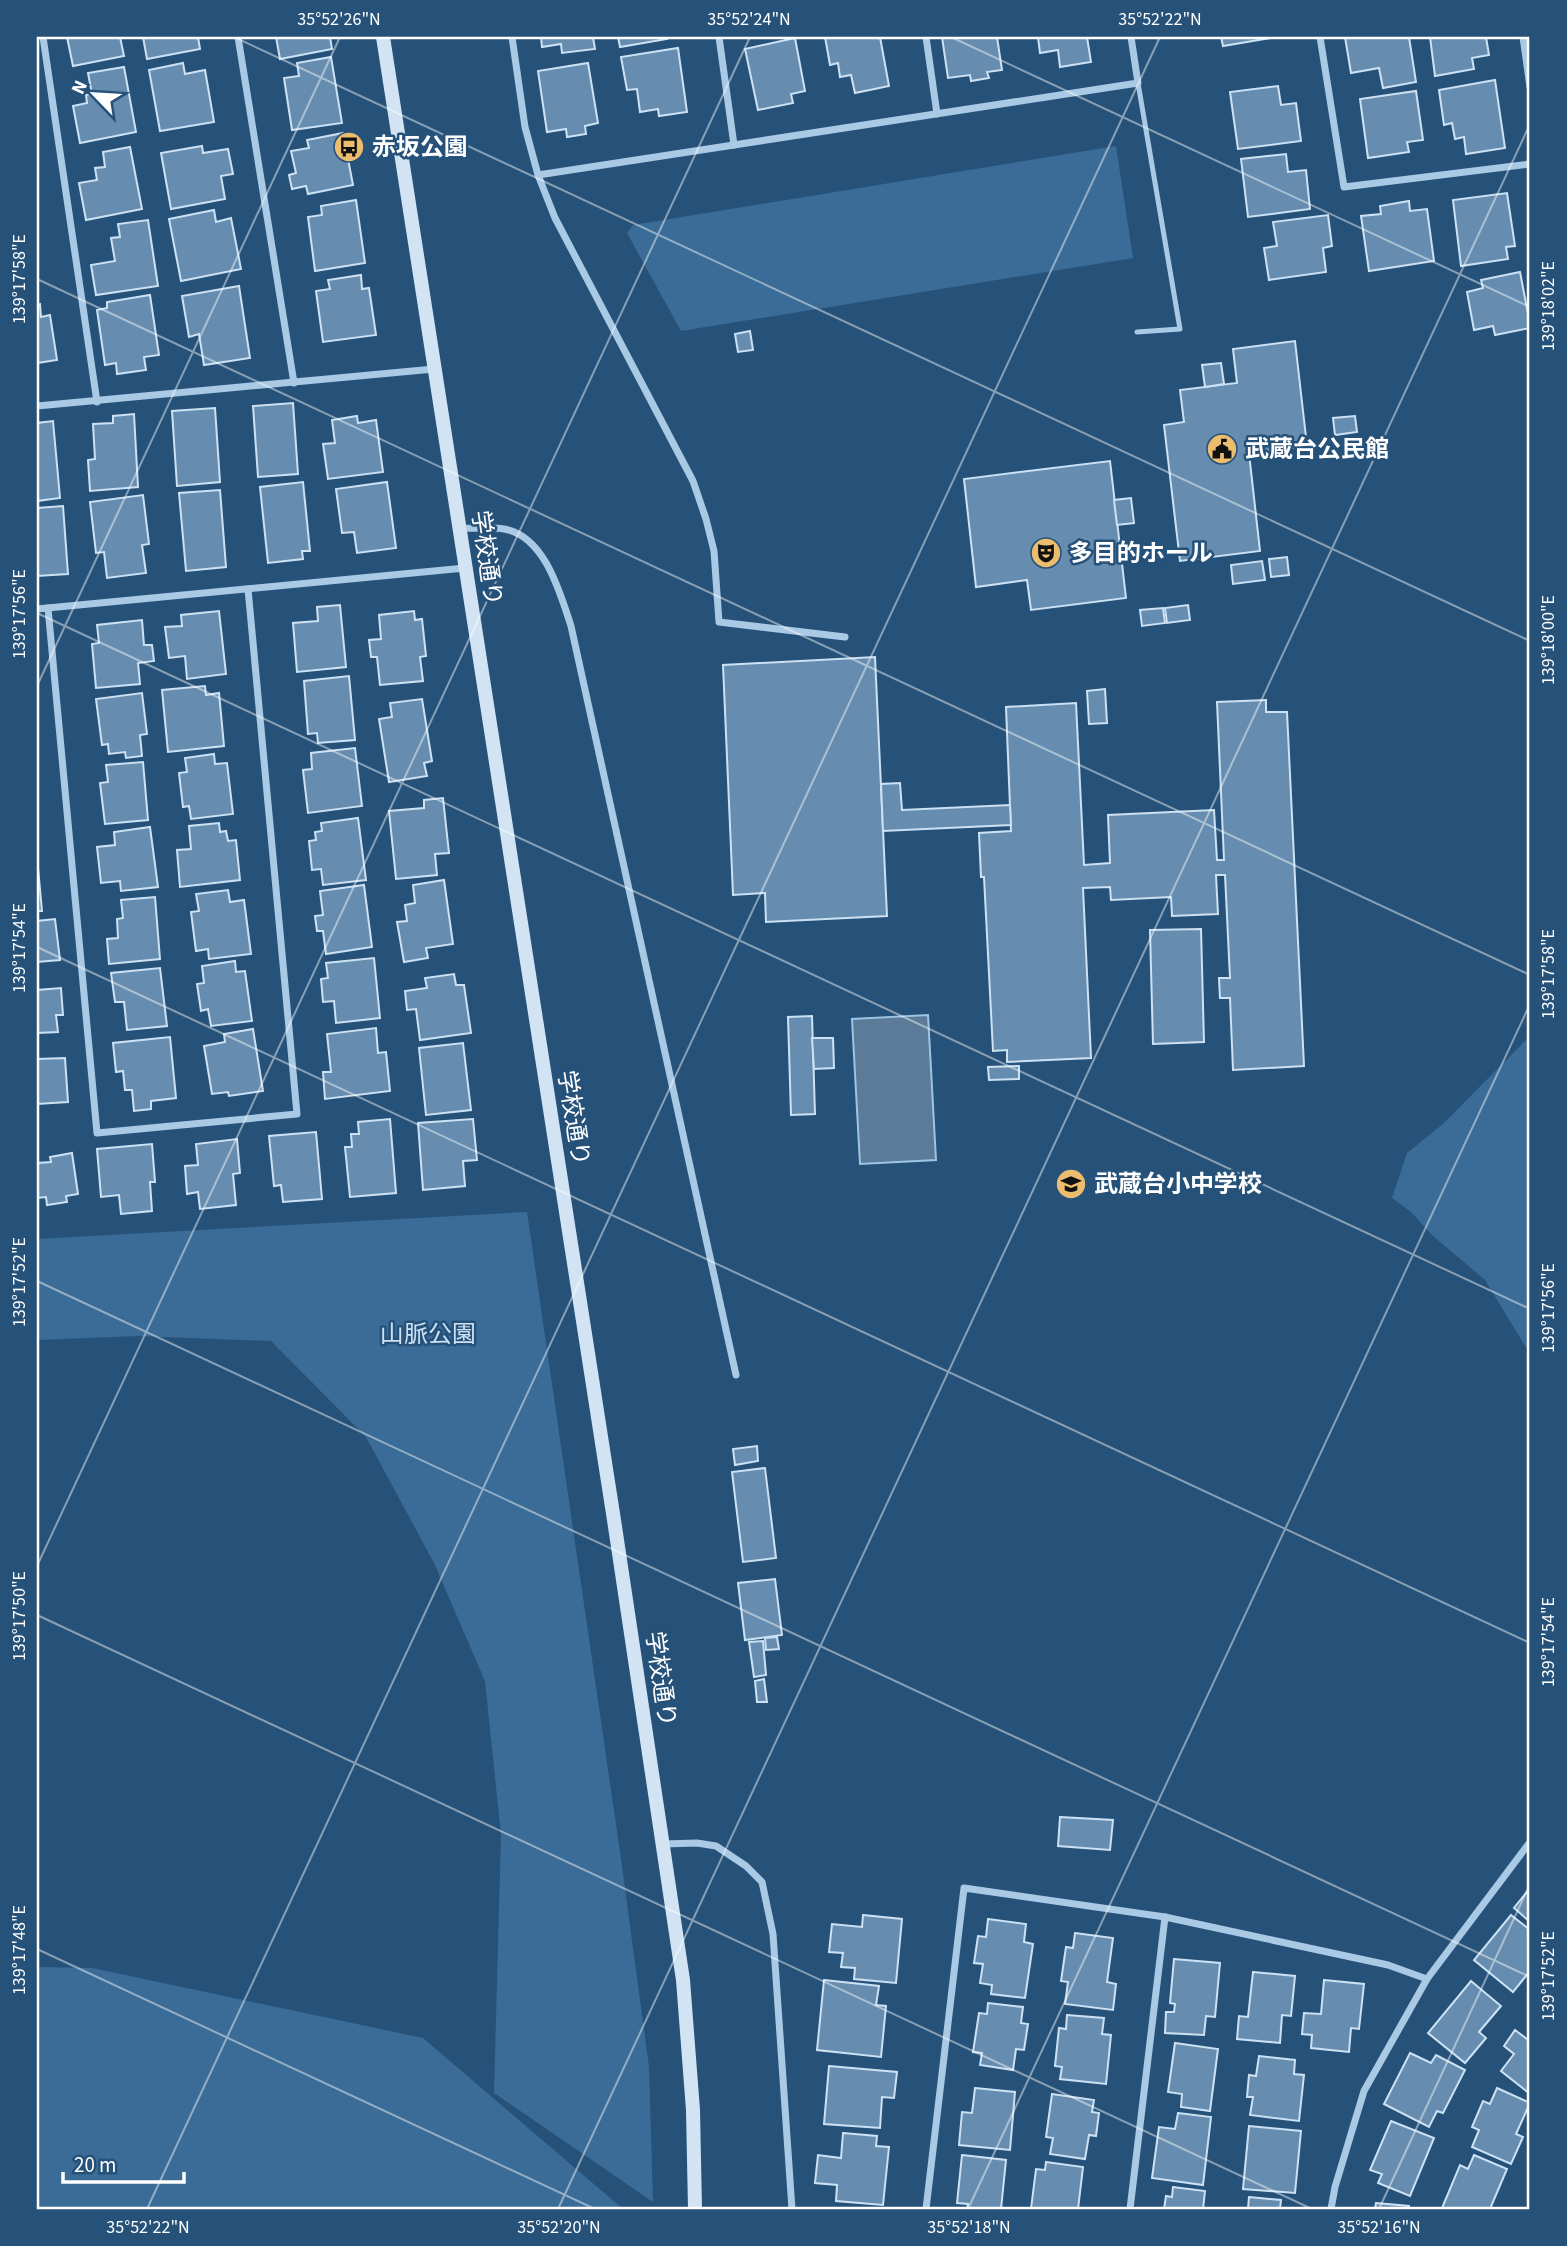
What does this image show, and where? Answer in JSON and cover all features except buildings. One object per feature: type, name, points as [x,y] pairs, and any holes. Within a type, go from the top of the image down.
[{"type":"street","points":[[43,37],[97,402]]},
{"type":"street","points":[[238,37],[294,383]]},
{"type":"street","name":"学校通り","points":[[383,37],[612,1506],[683,1980],[693,2110],[695,2209]]},
{"type":"street","points":[[512,37],[525,127],[538,174],[555,218],[693,481],[713,551],[719,622],[845,637]]},
{"type":"street","points":[[719,37],[734,145]]},
{"type":"street","points":[[926,37],[937,114]]},
{"type":"street","points":[[538,174],[1138,83],[1131,37]]},
{"type":"street","points":[[1320,37],[1343,187],[1530,164]]},
{"type":"street","points":[[1523,37],[1530,87]]},
{"type":"street","points":[[37,406],[434,369]]},
{"type":"street","points":[[460,528],[506,530],[526,538],[554,575],[571,625],[736,1375]]},
{"type":"street","points":[[37,609],[466,568]]},
{"type":"street","points":[[48,608],[97,1133],[297,1114],[248,589]]},
{"type":"street","points":[[1331,2209],[1335,2186],[1364,2091],[1427,1979],[1530,1842]]},
{"type":"street","points":[[663,1844],[697,1843],[716,1846],[746,1866],[762,1882],[773,1934],[792,2209]]},
{"type":"street","points":[[926,2209],[964,1888],[1165,1917],[1388,1965],[1427,1979]]},
{"type":"street","points":[[1130,2209],[1165,1917]]},
{"type":"lane","points":[[1137,332],[1180,329],[1138,83]]},
{"type":"green space","points":[[1116,146],[1133,258],[681,331],[627,233],[633,225]]},
{"type":"green space","points":[[1530,1036],[1530,1354],[1485,1280],[1392,1198],[1407,1153],[1443,1124]]},
{"type":"green space","name":"山脈公園","points":[[527,1212],[649,2067],[653,2202],[494,2093],[501,1835],[485,1681],[434,1563],[366,1437],[271,1341],[138,1336],[37,1340],[37,1239]]},
{"type":"green space","points":[[37,1967],[92,1968],[423,2038],[623,2209],[37,2209]]},
{"type":"shaded area","points":[[928,1015],[936,1160],[860,1164],[852,1019]]},
{"type":"place","name":"赤坂公園","points":[[349,147]]},
{"type":"place","name":"武蔵台公民館","points":[[1222,449]]},
{"type":"place","name":"多目的ホール","points":[[1046,553]]},
{"type":"place","name":"武蔵台小中学校","points":[[1071,1184]]}]
